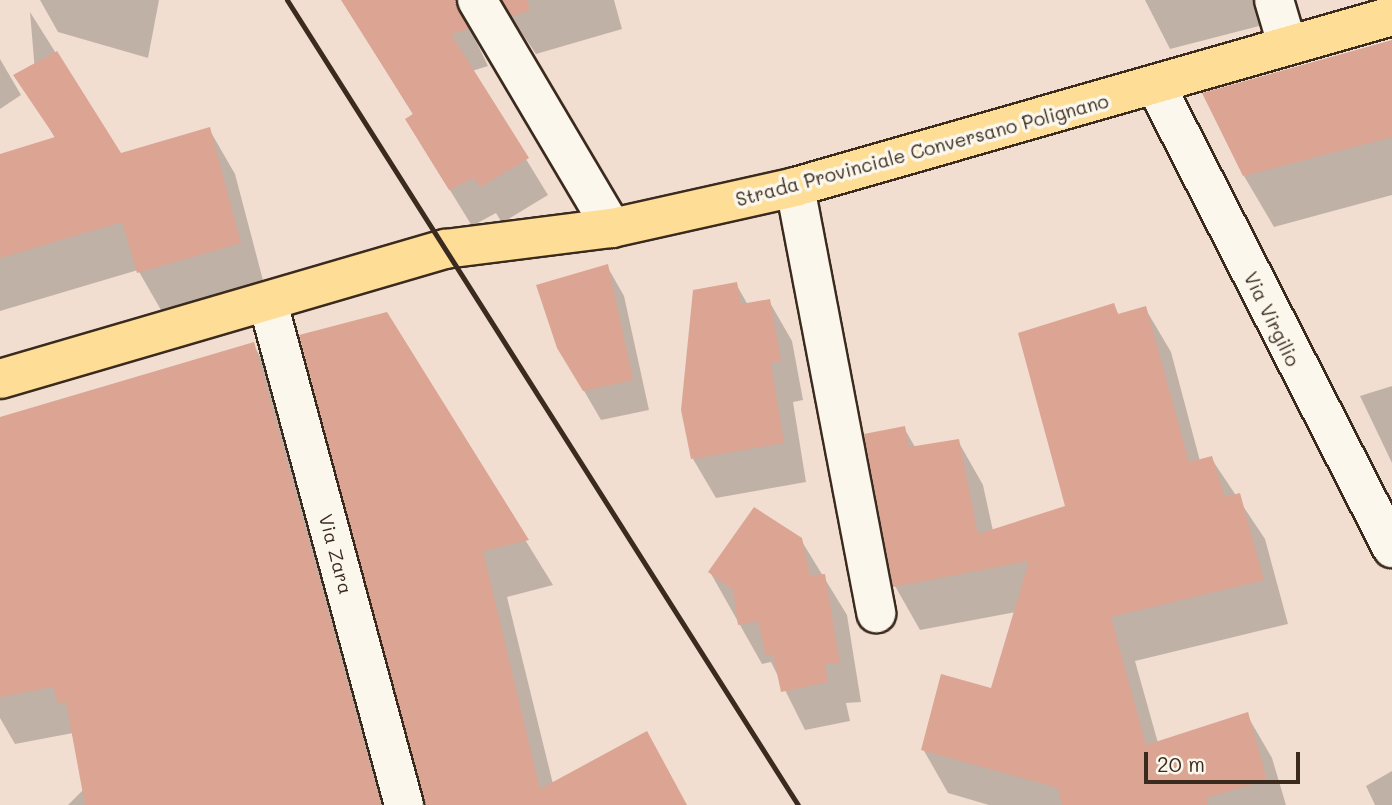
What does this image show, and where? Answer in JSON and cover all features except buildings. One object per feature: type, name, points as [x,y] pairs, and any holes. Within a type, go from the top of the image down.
[{"type":"main road","name":"Strada Provinciale Conversano Polignano","points":[[0,379],[268,303],[445,249],[612,228],[795,187],[1156,86],[1287,44],[1392,16]]},
{"type":"street","points":[[477,0],[612,228]]},
{"type":"street","points":[[1275,0],[1287,44]]},
{"type":"street","name":"Via Virgilio","points":[[1156,86],[1392,548]]},
{"type":"street","points":[[795,187],[876,613]]},
{"type":"street","name":"Via Zara","points":[[268,303],[404,805]]},
{"type":"railway","points":[[287,0],[798,805]]}]
